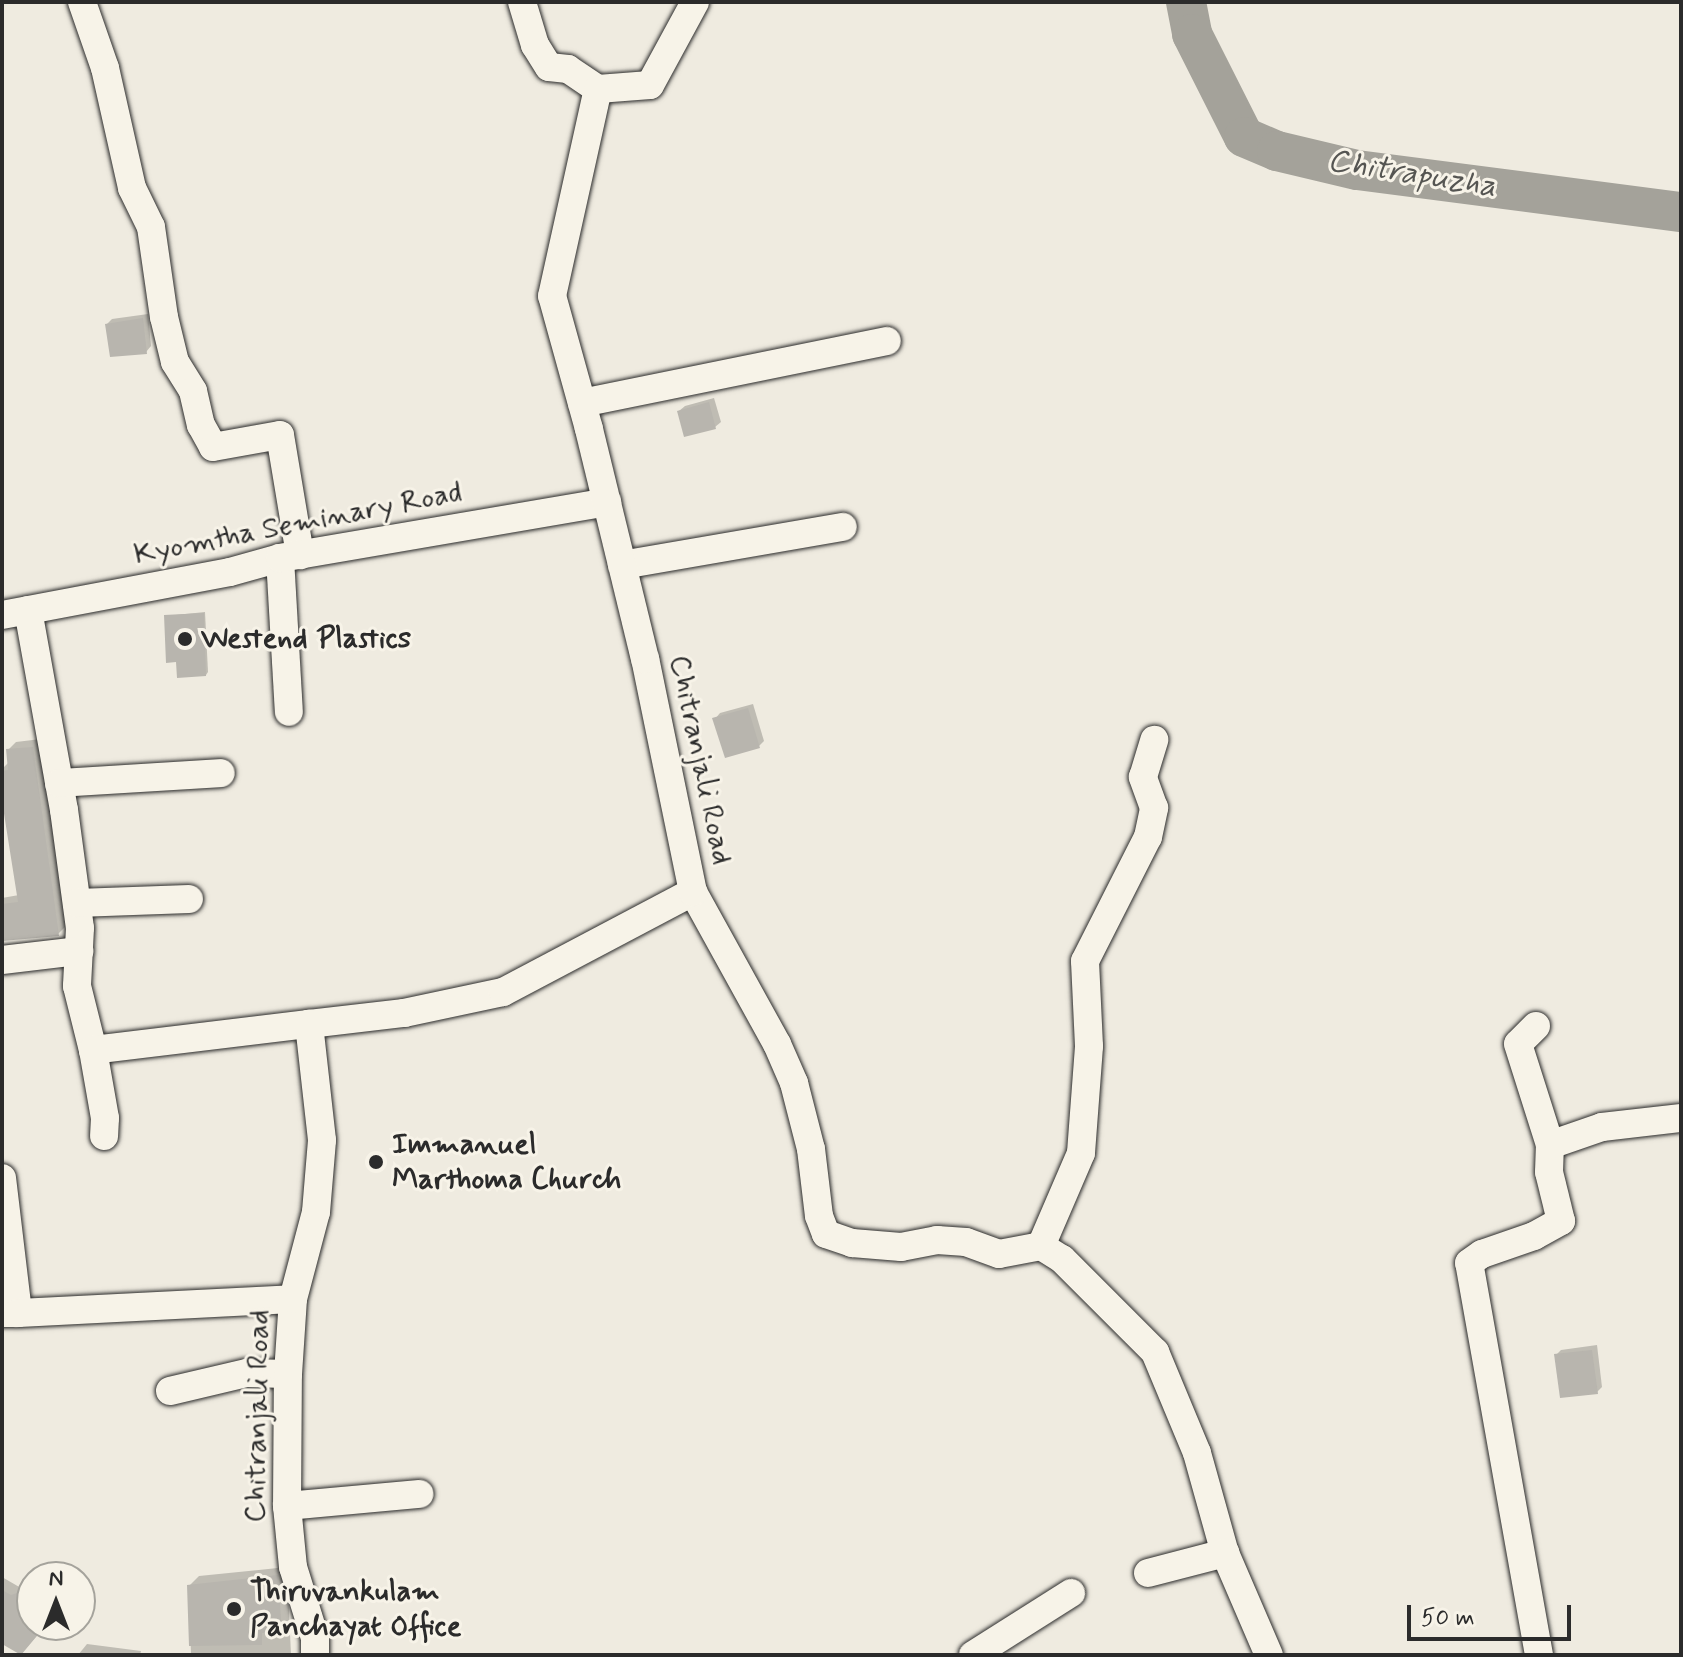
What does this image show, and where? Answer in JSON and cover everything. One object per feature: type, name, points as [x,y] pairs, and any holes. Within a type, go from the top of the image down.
[{"type":"street","points":[[82,2],[105,68],[132,188],[151,227],[164,317],[175,362],[193,391],[201,425],[213,447],[280,435],[290,556],[289,712]]},
{"type":"street","points":[[522,2],[535,45],[549,67],[568,69],[598,89],[650,85],[695,2]]},
{"type":"street","name":"Chitranjali Road","points":[[315,1655],[315,1638],[293,1567],[287,1506],[288,1374],[293,1299],[316,1212],[322,1140],[309,1024],[404,1013],[503,992],[693,892],[622,565],[552,296],[598,89]]},
{"type":"street","points":[[582,403],[887,341]]},
{"type":"street","name":"Kyomtha Seminary Road","points":[[15,612],[230,572],[290,556],[607,502]]},
{"type":"street","points":[[622,565],[843,527]]},
{"type":"street","points":[[15,612],[59,783],[77,903],[77,986],[93,1050],[105,1118],[104,1136]]},
{"type":"street","points":[[1041,1246],[1081,1153],[1089,1046],[1085,961],[1148,837],[1154,808],[1143,777],[1154,740]]},
{"type":"street","points":[[59,783],[221,773]]},
{"type":"street","points":[[693,892],[777,1044],[794,1083],[811,1149],[819,1216],[826,1234],[852,1243],[901,1247],[937,1240],[966,1242],[999,1254],[1041,1246],[1062,1259],[1155,1352],[1197,1453],[1225,1553],[1269,1655]]},
{"type":"street","points":[[77,903],[189,899]]},
{"type":"street","points":[[2,960],[79,951]]},
{"type":"street","points":[[93,1050],[309,1024]]},
{"type":"street","points":[[1536,1026],[1518,1044],[1550,1145],[1549,1172],[1561,1221],[1534,1236],[1482,1254],[1469,1263],[1469,1275],[1539,1655]]},
{"type":"street","points":[[1550,1145],[1602,1127],[1681,1118]]},
{"type":"street","points":[[2,1178],[10,1313],[293,1299]]},
{"type":"street","points":[[170,1391],[247,1373],[288,1374]]},
{"type":"street","points":[[287,1506],[419,1494]]},
{"type":"street","points":[[1148,1573],[1225,1553]]},
{"type":"street","points":[[973,1655],[1071,1593]]},
{"type":"building","points":[[143,318],[147,354],[110,357],[105,324]]},
{"type":"building","points":[[709,402],[716,429],[684,437],[677,411]]},
{"type":"building","name":"Westend Plastics","points":[[204,613],[206,676],[177,678],[176,662],[166,663],[164,615]]},
{"type":"building","points":[[748,708],[760,748],[725,758],[712,718]]},
{"type":"building","points":[[33,747],[59,936],[2,941],[2,904],[18,902],[2,801],[2,771],[8,770],[6,749]]},
{"type":"building","points":[[1592,1350],[1598,1394],[1560,1398],[1554,1354]]},
{"type":"building","name":"Thiruvankulam Panchayat Office","points":[[278,1575],[282,1633],[262,1633],[262,1645],[189,1646],[187,1585]]},
{"type":"building","points":[[2,1590],[11,1595],[16,1593],[16,1641],[33,1641],[21,1655],[2,1644]]},
{"type":"waterway","name":"Chitrapuzha","points":[[1186,2],[1192,34],[1244,137],[1277,151],[1357,170],[1681,212]]},
{"type":"place","name":"Westend Plastics","points":[[185,639]]},
{"type":"place","name":"Immanuel Marthoma Church","points":[[376,1162]]},
{"type":"place","name":"Thiruvankulam Panchayat Office","points":[[234,1609]]}]
